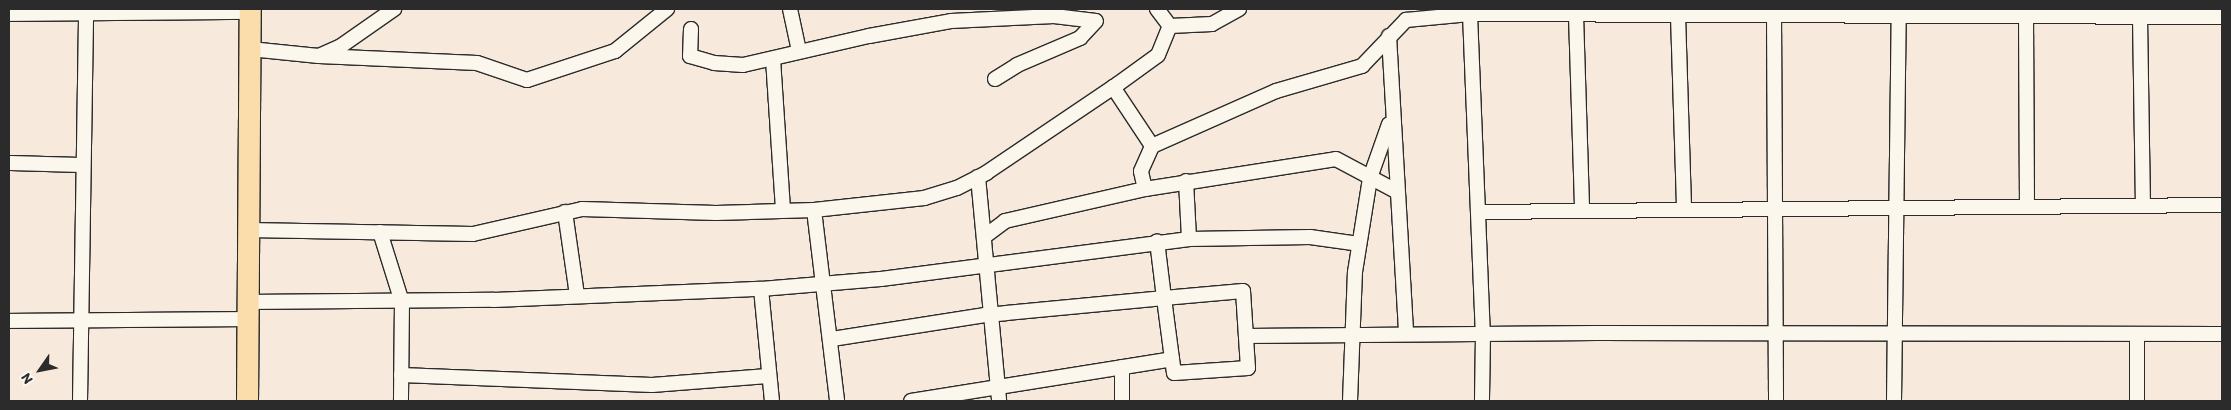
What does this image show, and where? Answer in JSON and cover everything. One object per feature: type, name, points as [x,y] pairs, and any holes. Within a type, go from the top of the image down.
[{"type":"main road","points":[[247,401],[245,310],[250,10]]},
{"type":"street","points":[[319,56],[341,46],[394,9]]},
{"type":"street","points":[[250,49],[319,56],[477,63],[527,80],[615,51],[667,9]]},
{"type":"street","points":[[790,9],[799,51]]},
{"type":"street","points":[[1157,9],[1170,26]]},
{"type":"street","points":[[1170,26],[1212,24],[1239,9]]},
{"type":"street","points":[[9,14],[250,10]]},
{"type":"street","points":[[1145,189],[1141,170],[1152,146],[1276,91],[1362,66],[1406,14],[1525,12],[1576,15],[1678,15],[1757,12],[1774,15],[1898,12],[2026,16],[2222,17]]},
{"type":"street","points":[[1894,401],[1898,12]]},
{"type":"street","points":[[80,401],[82,165],[86,13]]},
{"type":"street","points":[[1470,14],[1483,335],[1482,401]]},
{"type":"street","points":[[691,29],[690,56],[714,64],[743,65],[799,51],[951,21],[1095,15]]},
{"type":"street","points":[[995,79],[1017,65],[1080,38],[1095,15]]},
{"type":"street","points":[[1576,15],[1582,211]]},
{"type":"street","points":[[1678,15],[1684,210]]},
{"type":"street","points":[[1774,15],[1776,401]]},
{"type":"street","points":[[2026,16],[2027,206]]},
{"type":"street","points":[[2140,17],[2143,205]]},
{"type":"street","points":[[247,230],[473,234],[564,212],[604,207],[716,213],[814,210],[924,198],[956,188],[978,177],[1113,87],[1158,55],[1170,26]]},
{"type":"street","points":[[1389,36],[1396,191],[1406,334]]},
{"type":"street","points":[[773,59],[783,211]]},
{"type":"street","points":[[1113,87],[1152,146]]},
{"type":"street","points":[[1350,401],[1355,272],[1359,244],[1370,178],[1392,118]]},
{"type":"street","points":[[984,237],[1006,221],[1145,189],[1186,181],[1336,159],[1396,191]]},
{"type":"street","points":[[9,163],[82,165]]},
{"type":"street","points":[[978,177],[1000,386],[999,401]]},
{"type":"street","points":[[1186,181],[1189,239]]},
{"type":"street","points":[[1478,212],[2222,204]]},
{"type":"street","points":[[814,210],[822,284],[832,340],[837,401]]},
{"type":"street","points":[[564,212],[576,295]]},
{"type":"street","points":[[380,232],[402,302],[401,401]]},
{"type":"street","points":[[9,321],[80,322],[245,310],[402,302],[761,289],[987,265],[1157,241],[1189,239],[1310,237],[1359,244]]},
{"type":"street","points":[[832,340],[992,315],[1164,298],[1243,290],[1248,368],[1174,373],[1164,298],[1157,241]]},
{"type":"street","points":[[761,289],[768,376],[772,401]]},
{"type":"street","points":[[1246,336],[1776,333],[2222,334]]},
{"type":"street","points":[[2137,334],[2137,401]]},
{"type":"street","points":[[911,401],[1172,359]]},
{"type":"street","points":[[1122,367],[1122,401]]},
{"type":"street","points":[[402,375],[652,385],[768,376]]}]
